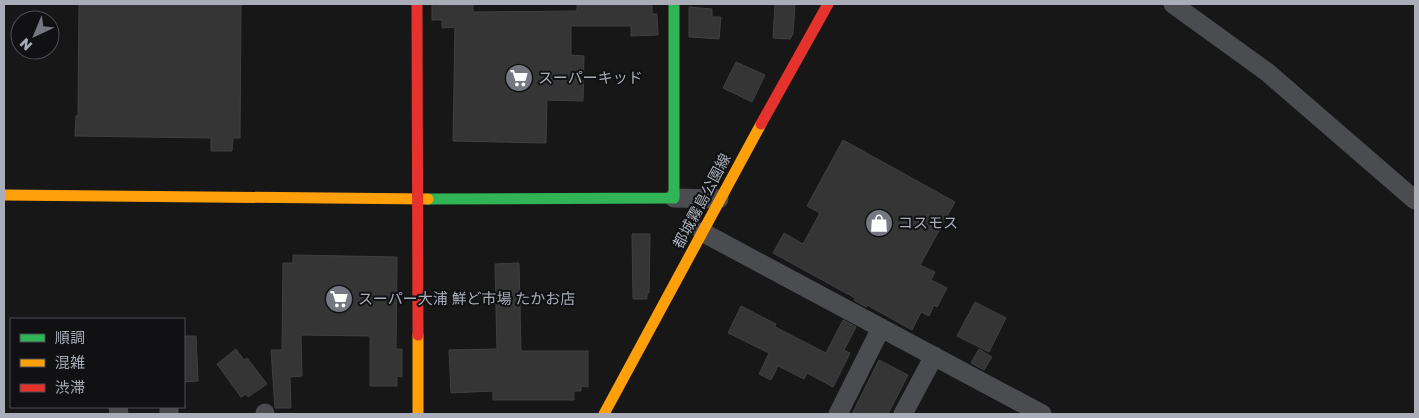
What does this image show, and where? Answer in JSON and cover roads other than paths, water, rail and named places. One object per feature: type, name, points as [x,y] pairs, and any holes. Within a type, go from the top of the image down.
[{"type":"street","points":[[417,4],[418,414]]},
{"type":"street","points":[[674,4],[674,198]]},
{"type":"street","name":"都城霧島公園線","points":[[604,414],[719,200],[828,4]]},
{"type":"street","points":[[1173,4],[1267,72],[1415,200]]},
{"type":"street","points":[[4,196],[418,199],[674,198],[719,200]]},
{"type":"street","points":[[702,232],[1042,414]]},
{"type":"street","points":[[838,414],[882,328]]},
{"type":"street","points":[[903,414],[934,356]]},
{"type":"place","name":"スーパーキッド","points":[[519,78]]},
{"type":"place","name":"コスモス","points":[[879,223]]},
{"type":"place","name":"スーパー大浦 鮮ど市場 たかお店","points":[[339,299]]}]
